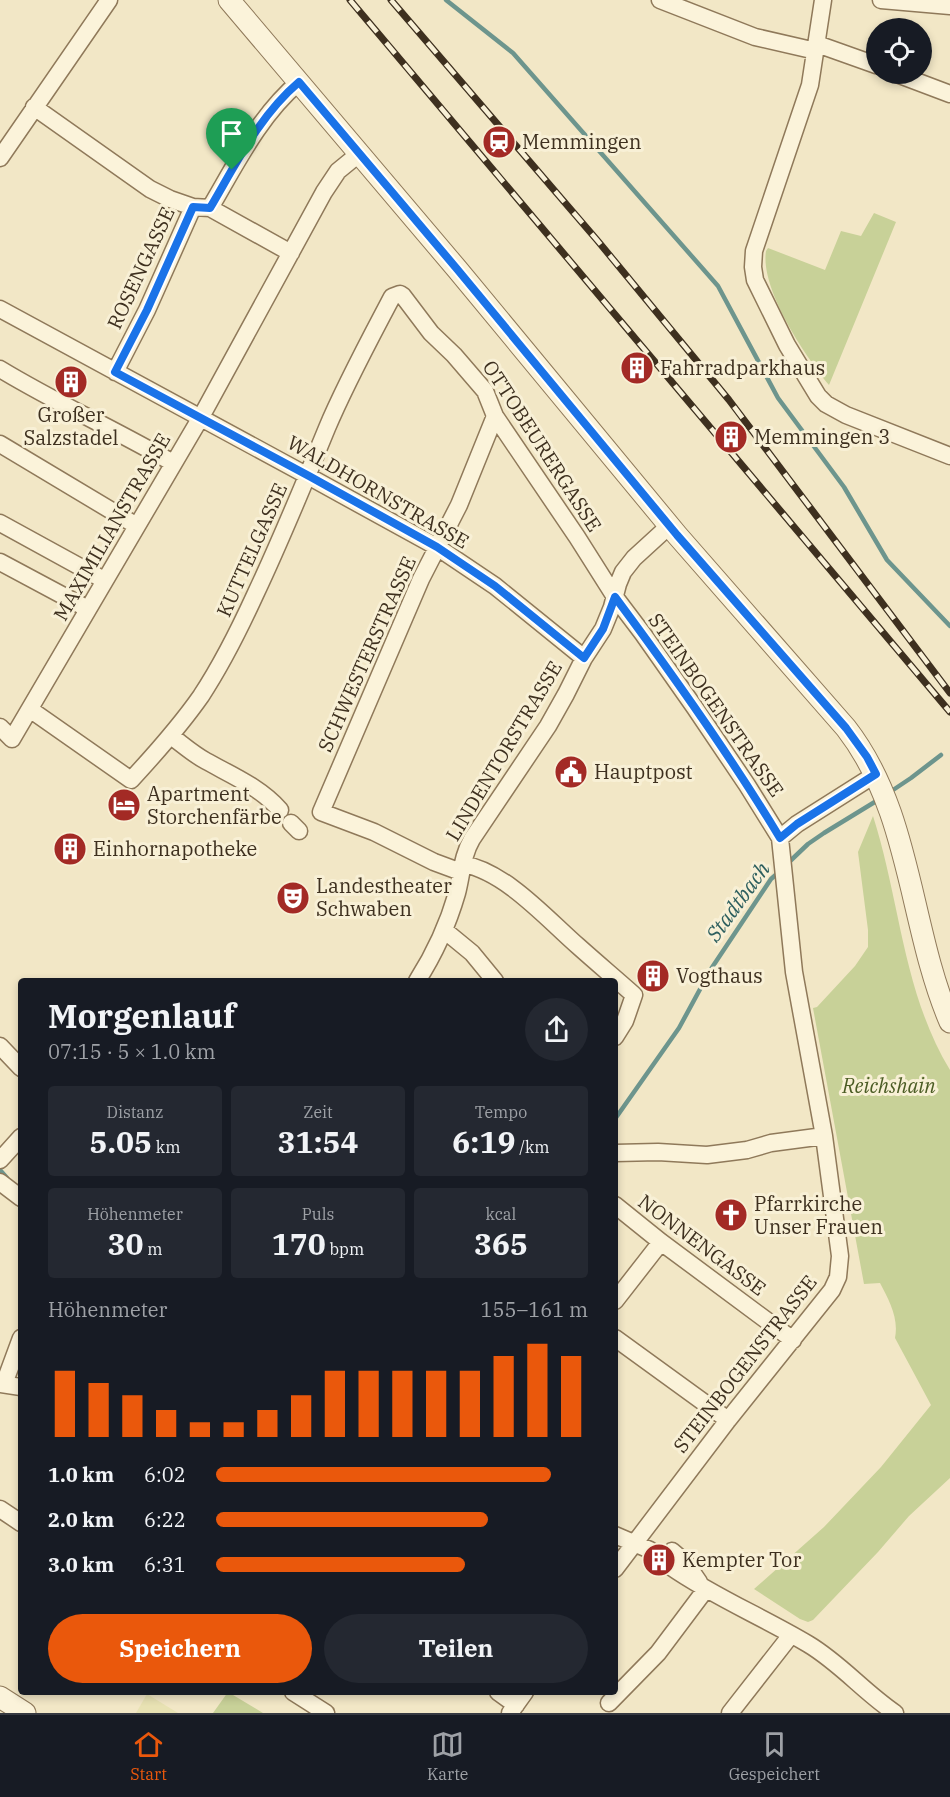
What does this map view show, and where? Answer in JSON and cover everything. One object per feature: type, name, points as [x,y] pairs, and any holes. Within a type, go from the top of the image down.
[{"type":"street","points":[[3,148],[109,0]]},
{"type":"street","points":[[229,0],[360,153],[669,526],[846,728],[867,757],[889,806],[938,992],[950,1022]]},
{"type":"street","points":[[660,0],[755,37],[816,47],[866,62]]},
{"type":"street","points":[[823,0],[810,85],[754,251],[755,280],[787,345],[812,387],[826,404],[865,423],[950,456]]},
{"type":"street","points":[[881,0],[950,6]]},
{"type":"street","name":"ROSENGASSE","points":[[115,372],[201,208],[256,129],[287,92],[299,82]]},
{"type":"street","points":[[924,84],[950,94]]},
{"type":"street","points":[[34,107],[150,189],[170,199],[201,208],[291,253]]},
{"type":"street","name":"MAXIMILIANSTRASSE","points":[[0,727],[12,740],[201,417],[324,192],[338,171],[360,153]]},
{"type":"street","name":"KUTTELGASSE","points":[[31,710],[132,780],[171,736],[201,695],[234,639],[309,476],[328,427],[389,302],[395,296],[403,296]]},
{"type":"street","name":"OTTOBEURERGASSE","points":[[403,296],[431,333],[454,355],[485,391],[495,416],[615,597]]},
{"type":"street","name":"WALDHORNSTRASSE","points":[[0,309],[115,372],[150,398],[201,417],[437,547],[501,591],[584,658]]},
{"type":"street","points":[[0,369],[29,387],[128,437],[173,464]]},
{"type":"street","name":"SCHWESTERSTRASSE","points":[[462,868],[434,862],[374,832],[321,812],[421,579],[454,515],[495,416]]},
{"type":"street","points":[[0,444],[137,526]]},
{"type":"street","points":[[0,522],[104,580]]},
{"type":"street","name":"LINDENTORSTRASSE","points":[[419,978],[444,930],[457,892],[465,854],[472,839],[548,726],[584,658],[603,629],[618,584],[628,565],[669,526]]},
{"type":"street","points":[[0,562],[88,609]]},
{"type":"street","name":"STEINBOGENSTRASSE","points":[[615,597],[705,724],[780,838],[780,855],[796,986],[824,1136],[840,1256],[838,1277],[832,1290],[618,1565]]},
{"type":"street","points":[[171,736],[202,758],[266,796],[290,821]]},
{"type":"street","points":[[780,838],[797,824],[878,780]]},
{"type":"street","points":[[462,868],[480,869],[504,882],[615,978]]},
{"type":"street","points":[[444,930],[472,953],[493,978]]},
{"type":"street","points":[[618,981],[634,995],[625,1021],[618,1032]]},
{"type":"street","points":[[0,1046],[18,1065]]},
{"type":"street","points":[[618,1153],[658,1152],[707,1155],[824,1136]]},
{"type":"street","points":[[0,1160],[18,1140]]},
{"type":"street","points":[[0,1182],[18,1196]]},
{"type":"street","name":"NONNENGASSE","points":[[618,1207],[793,1340]]},
{"type":"street","points":[[618,1296],[661,1242]]},
{"type":"street","points":[[618,1340],[729,1420]]},
{"type":"street","points":[[18,1345],[2,1384],[18,1387]]},
{"type":"street","points":[[0,1509],[18,1521]]},
{"type":"street","points":[[618,1536],[664,1553],[705,1588],[808,1644],[850,1674],[895,1713]]},
{"type":"street","points":[[618,1694],[658,1653],[705,1588]]},
{"type":"street","points":[[730,1713],[791,1635]]},
{"type":"street","points":[[297,1695],[326,1713]]},
{"type":"street","points":[[503,1695],[517,1703]]},
{"type":"street","points":[[609,1703],[617,1695]]},
{"type":"street","points":[[0,1697],[25,1713]]},
{"type":"shaded area","points":[[146,1695],[149,1695],[178,1713],[136,1713]]},
{"type":"green space","points":[[874,213],[896,222],[829,385],[797,340],[777,302],[766,266],[766,251],[768,248],[825,270],[841,231],[861,236]]},
{"type":"green space","name":"Reichshain","points":[[873,816],[912,978],[934,1040],[950,1070],[950,1478],[909,1516],[878,1552],[813,1620],[808,1622],[754,1589],[824,1527],[881,1467],[931,1405],[895,1338],[896,1323],[890,1303],[880,1283],[864,1284],[813,1008],[817,1007],[855,966],[868,947],[858,852]]},
{"type":"green space","points":[[226,1695],[233,1695],[263,1713],[213,1713]]},
{"type":"waterway","points":[[446,0],[513,53],[718,286],[778,398],[844,487],[887,560],[950,626]]},
{"type":"waterway","name":"Stadtbach","points":[[890,792],[941,755]]},
{"type":"waterway","name":"Stadtbach","points":[[787,864],[808,844],[878,800]]},
{"type":"waterway","name":"Stadtbach","points":[[618,1115],[679,1028],[711,969],[771,879],[779,872]]},
{"type":"waterway","name":"Stadtbach","points":[[0,1170],[7,1178]]},
{"type":"tunnel","points":[[650,1550],[671,1567]]},
{"type":"railway","points":[[350,0],[950,712]]},
{"type":"railway","points":[[391,0],[597,240],[729,400],[950,693]]},
{"type":"place","name":"Memmingen","points":[[499,142]]},
{"type":"place","name":"Fahrradparkhaus","points":[[637,368]]},
{"type":"place","name":"Großer Salzstadel","points":[[71,382]]},
{"type":"place","name":"Memmingen 3","points":[[731,437]]},
{"type":"place","name":"Hauptpost","points":[[571,772]]},
{"type":"place","name":"Apartment Storchenfärbe","points":[[124,805]]},
{"type":"place","name":"Einhornapotheke","points":[[70,849]]},
{"type":"place","name":"Landestheater Schwaben","points":[[293,898]]},
{"type":"place","name":"Vogthaus","points":[[653,976]]},
{"type":"place","name":"Pfarrkirche Unser Frauen","points":[[731,1215]]},
{"type":"place","name":"Kempter Tor","points":[[659,1560]]},
{"type":"route","points":[[299,82],[551,381],[677,535],[846,728],[861,747],[876,774],[797,824],[780,838],[747,785],[615,597],[603,629],[584,658],[495,586],[437,547],[115,372],[147,310],[193,207],[210,208],[232,170],[256,129],[287,92],[299,82]]}]
